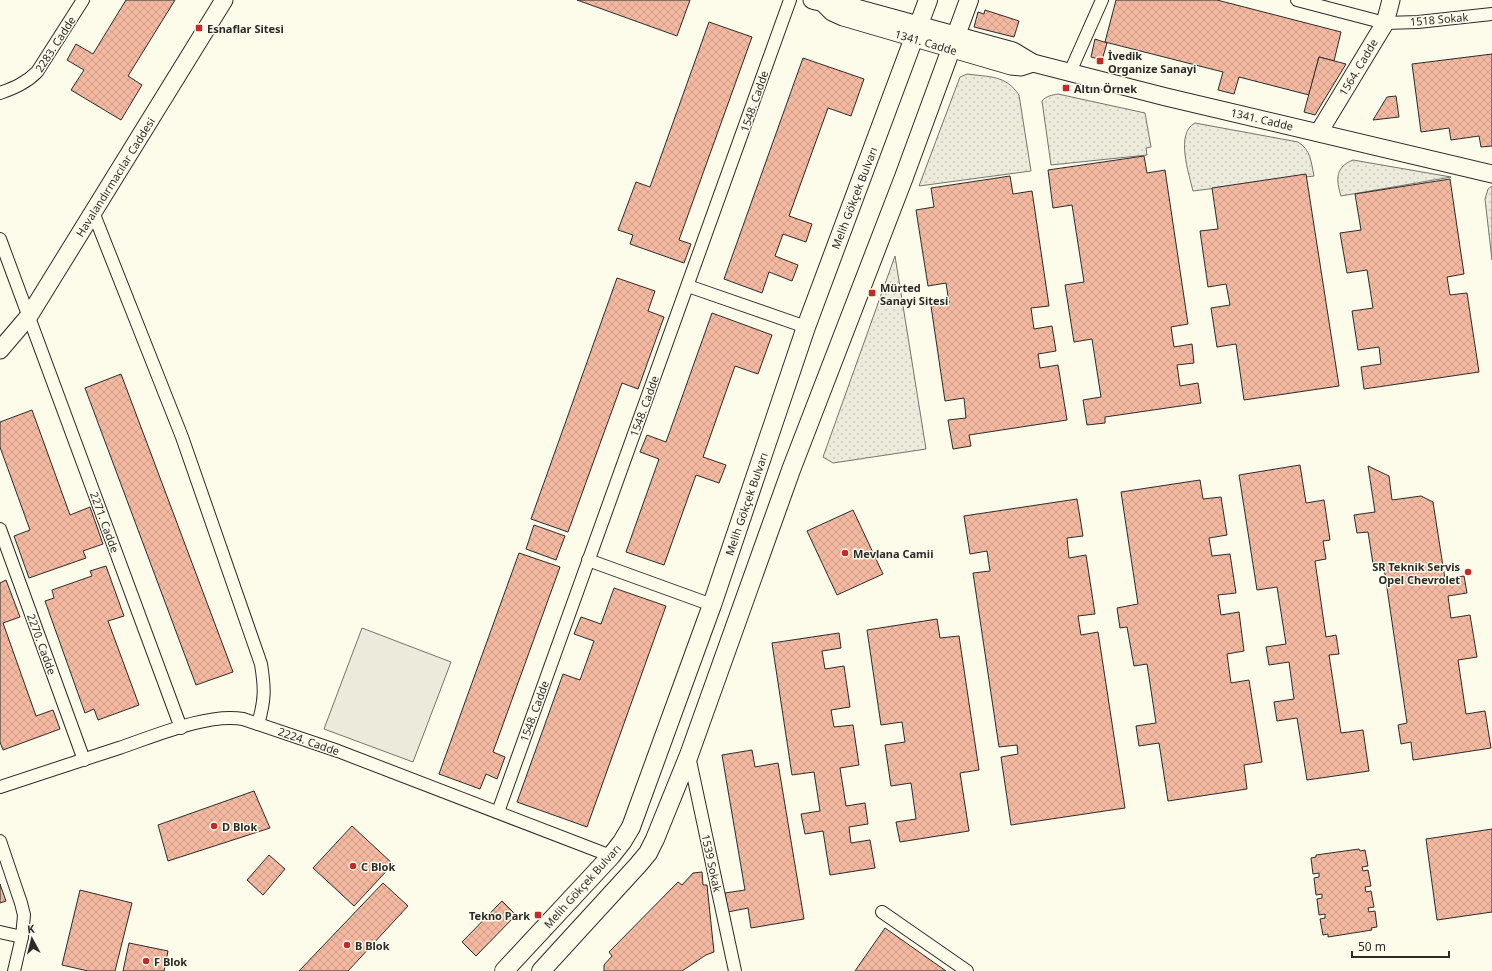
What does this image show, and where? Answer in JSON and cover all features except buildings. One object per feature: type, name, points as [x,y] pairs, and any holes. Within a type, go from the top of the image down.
[{"type":"main road","name":"Melih Gökçek Bulvarı","points":[[504,971],[611,856],[631,828],[712,605],[806,327],[928,0]]},
{"type":"main road","points":[[541,971],[648,853],[655,839],[689,755],[791,470],[904,177],[969,0]]},
{"type":"street","name":"2283. Cadde","points":[[0,93],[22,84],[37,72],[83,0]]},
{"type":"street","name":"Havalandırmacılar Caddesi","points":[[0,350],[29,316],[224,0]]},
{"type":"street","name":"1548. Cadde","points":[[498,812],[790,0]]},
{"type":"street","points":[[1070,72],[1102,0]]},
{"type":"street","name":"1518 Sokak","points":[[1297,0],[1385,23],[1418,22],[1492,14]]},
{"type":"street","name":"1564. Cadde","points":[[1319,132],[1385,23],[1392,0]]},
{"type":"street","name":"1341. Cadde","points":[[818,2],[836,3],[849,6],[916,32],[953,42],[1013,51],[1033,63],[1166,97],[1492,174]]},
{"type":"street","points":[[93,212],[182,437],[261,664],[265,687],[263,706],[258,724]]},
{"type":"street","name":"2271. Cadde","points":[[0,239],[181,728]]},
{"type":"street","points":[[688,286],[806,327]]},
{"type":"street","name":"2270. Cadde","points":[[0,529],[84,760]]},
{"type":"street","points":[[588,560],[712,605]]},
{"type":"street","name":"2224. Cadde","points":[[0,787],[206,720],[226,717],[243,719],[334,750],[611,856]]},
{"type":"street","name":"1539 Sokak","points":[[689,755],[735,971]]},
{"type":"street","points":[[0,841],[24,915],[22,937],[14,971]]},
{"type":"street","points":[[882,912],[967,971]]},
{"type":"street","points":[[0,932],[22,937]]},
{"type":"shaded area","points":[[967,74],[1003,80],[1014,88],[1019,95],[1031,171],[919,186],[960,77]]},
{"type":"shaded area","points":[[1058,94],[1145,113],[1151,147],[1146,148],[1147,155],[1051,165],[1042,101],[1051,95]]},
{"type":"shaded area","points":[[1195,123],[1298,142],[1306,149],[1308,153],[1314,176],[1193,191],[1185,154],[1185,144],[1186,135],[1189,128]]},
{"type":"shaded area","points":[[1353,160],[1451,177],[1341,196],[1338,185],[1338,175],[1343,166]]},
{"type":"shaded area","points":[[1492,186],[1492,260],[1485,199],[1488,189]]},
{"type":"shaded area","points":[[895,256],[926,449],[833,463],[823,457]]},
{"type":"shaded area","points":[[362,628],[451,662],[413,762],[324,729]]},
{"type":"place","name":"Esnaflar Sitesi","points":[[199,28]]},
{"type":"place","name":"İvedik Organize Sanayi","points":[[1100,61]]},
{"type":"place","name":"Altın Örnek","points":[[1066,88]]},
{"type":"place","name":"Mürted Sanayi Sitesi","points":[[872,293]]},
{"type":"place","name":"Mevlana Camii","points":[[845,553]]},
{"type":"place","name":"SR Teknik Servis Opel Chevrolet","points":[[1468,572]]},
{"type":"place","name":"D Blok","points":[[214,826]]},
{"type":"place","name":"C Blok","points":[[353,866]]},
{"type":"place","name":"Tekno Park","points":[[538,915]]},
{"type":"place","name":"B Blok","points":[[347,945]]},
{"type":"place","name":"F Blok","points":[[146,961]]}]
